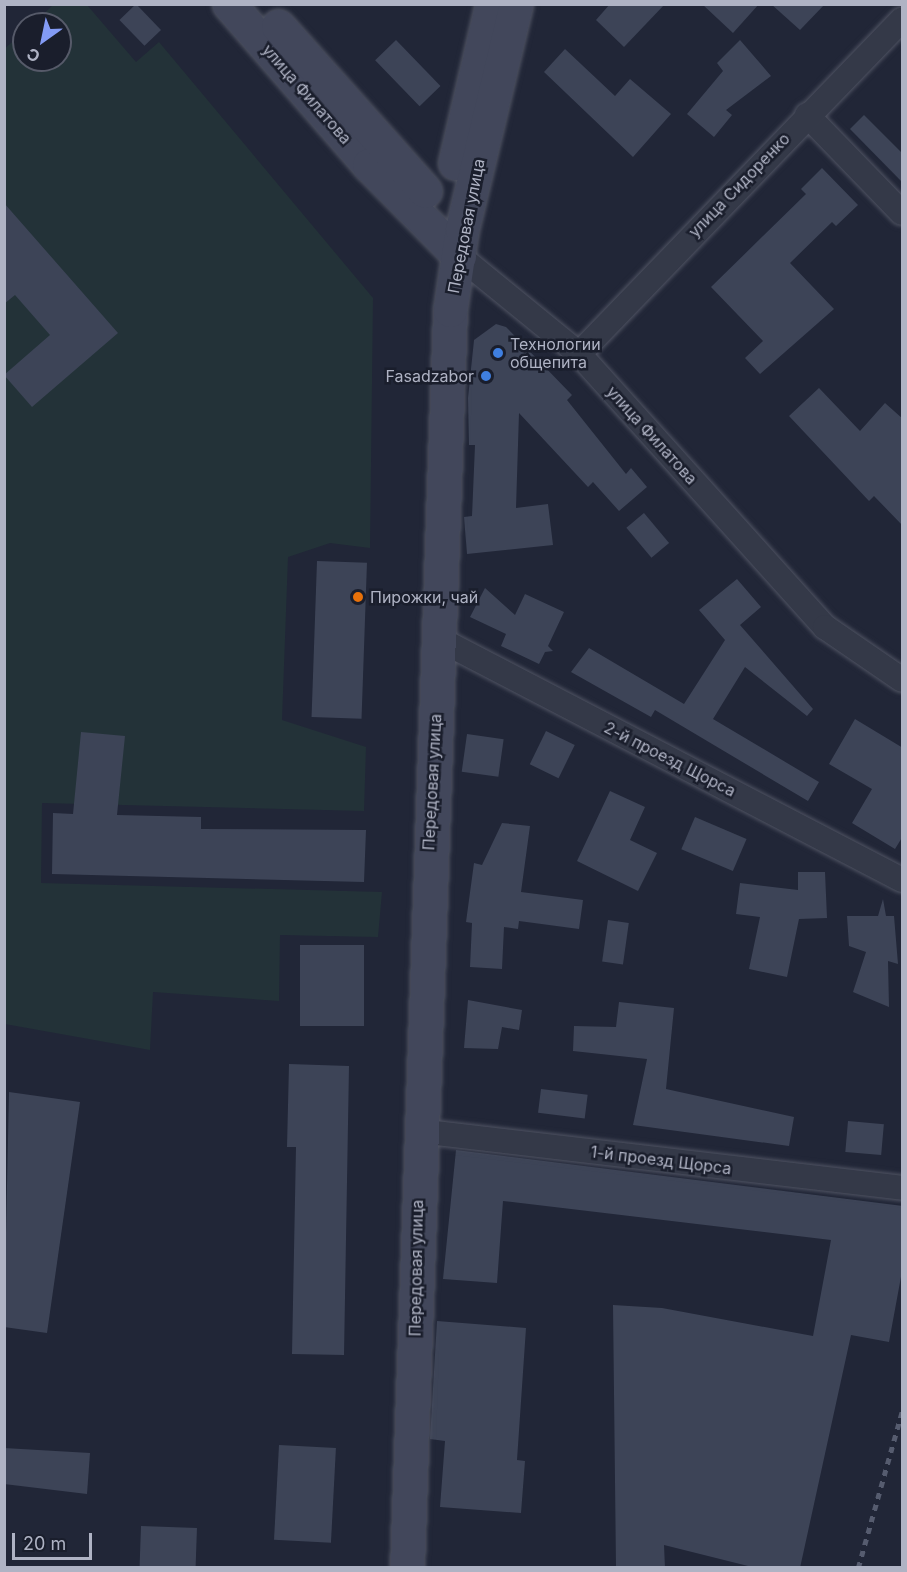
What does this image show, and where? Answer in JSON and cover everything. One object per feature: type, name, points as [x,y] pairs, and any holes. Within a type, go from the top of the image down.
[{"type":"main road","name":"улица Филатова","points":[[229,4],[452,235]]},
{"type":"main road","points":[[260,4],[401,165],[452,235]]},
{"type":"main road","name":"Передовая улица","points":[[407,1568],[419,1131],[456,158],[492,4]]},
{"type":"main road","name":"Передовая улица","points":[[386,1568],[433,304],[516,4]]},
{"type":"main road","name":"Передовая улица","points":[[401,165],[434,171],[456,158]]},
{"type":"street","name":"улица Сидоренко","points":[[579,354],[807,115],[903,20]]},
{"type":"street","points":[[807,115],[903,213]]},
{"type":"street","name":"улица Филатова","points":[[452,235],[579,354],[825,627],[903,680]]},
{"type":"street","name":"2-й проезд Щорса","points":[[438,638],[903,880]]},
{"type":"street","name":"1-й проезд Щорса","points":[[419,1131],[903,1188]]},
{"type":"shaded area","points":[[54,4],[87,5],[136,62],[159,42],[373,298],[370,548],[330,543],[288,557],[282,720],[366,747],[364,811],[42,803],[41,883],[382,892],[378,937],[280,935],[279,1001],[153,992],[150,1050],[5,1024],[4,49],[12,42],[12,72],[72,72],[72,12],[46,12]]},
{"type":"building","points":[[136,4],[161,30],[144,46],[119,20]]},
{"type":"building","points":[[610,4],[665,4],[624,47],[596,20]]},
{"type":"building","points":[[702,4],[759,4],[733,33]]},
{"type":"building","points":[[771,4],[825,4],[800,30]]},
{"type":"building","points":[[396,40],[440,86],[420,106],[375,60]]},
{"type":"building","points":[[740,40],[771,76],[726,110],[732,115],[714,137],[687,114],[723,71],[717,63]]},
{"type":"building","points":[[565,49],[615,96],[630,79],[671,114],[633,157],[544,72]]},
{"type":"building","points":[[864,115],[903,154],[903,183],[850,129]]},
{"type":"building","points":[[822,168],[858,205],[836,226],[832,222],[790,263],[834,309],[760,374],[745,358],[763,341],[711,287],[806,194],[801,189]]},
{"type":"building","points":[[4,203],[118,333],[32,407],[4,375],[50,335],[15,295],[4,304]]},
{"type":"building","points":[[496,324],[506,327],[572,395],[567,400],[626,474],[631,468],[647,487],[619,511],[593,482],[588,487],[519,413],[516,508],[548,504],[553,545],[467,554],[464,517],[472,516],[475,445],[469,445],[468,398],[474,340]]},
{"type":"building","points":[[819,388],[860,431],[885,403],[903,419],[903,526],[874,496],[869,501],[789,416]]},
{"type":"building","points":[[644,513],[669,543],[651,558],[626,528]]},
{"type":"building","points":[[317,561],[367,563],[362,719],[312,717]]},
{"type":"building","points":[[737,579],[761,607],[740,625],[813,709],[807,716],[745,667],[713,719],[819,782],[808,801],[655,710],[651,717],[571,672],[589,648],[684,704],[725,640],[699,610]]},
{"type":"building","points":[[485,588],[515,615],[525,594],[564,612],[548,646],[553,651],[545,652],[539,664],[501,646],[506,634],[470,617]]},
{"type":"building","points":[[855,719],[903,748],[903,836],[895,849],[852,823],[872,789],[829,764]]},
{"type":"building","points":[[546,731],[575,745],[559,778],[530,764]]},
{"type":"building","points":[[81,732],[125,736],[117,815],[201,817],[201,829],[366,830],[364,882],[52,874],[53,813],[73,814]]},
{"type":"building","points":[[467,734],[504,739],[498,777],[462,772]]},
{"type":"building","points":[[610,791],[645,807],[630,840],[657,853],[638,891],[577,861]]},
{"type":"building","points":[[695,817],[747,839],[733,871],[681,849]]},
{"type":"building","points":[[502,823],[530,826],[521,892],[583,900],[579,929],[519,921],[518,929],[504,927],[502,969],[470,967],[472,923],[466,922],[474,863],[482,865]]},
{"type":"building","points":[[798,872],[825,872],[827,918],[799,919],[787,977],[749,969],[760,917],[736,914],[740,883],[798,890]]},
{"type":"building","points":[[883,899],[886,916],[894,916],[898,964],[888,961],[889,1007],[853,992],[866,952],[849,946],[847,916],[878,916]]},
{"type":"building","points":[[608,920],[629,923],[623,965],[602,962]]},
{"type":"building","points":[[300,945],[364,945],[364,1026],[300,1026]]},
{"type":"building","points":[[468,1000],[522,1010],[519,1030],[502,1027],[498,1049],[464,1048]]},
{"type":"building","points":[[619,1002],[674,1008],[666,1089],[794,1117],[789,1146],[633,1125],[647,1059],[573,1051],[574,1026],[616,1027]]},
{"type":"building","points":[[289,1064],[349,1066],[344,1355],[292,1354],[296,1147],[287,1147]]},
{"type":"building","points":[[541,1089],[588,1095],[585,1119],[538,1113]]},
{"type":"building","points":[[9,1092],[80,1102],[47,1333],[4,1327]]},
{"type":"building","points":[[848,1121],[884,1124],[881,1155],[845,1152]]},
{"type":"building","points":[[456,1150],[903,1206],[903,1266],[889,1342],[851,1335],[800,1568],[756,1568],[664,1545],[665,1568],[616,1568],[613,1305],[662,1308],[813,1336],[831,1240],[503,1201],[497,1283],[443,1279]]},
{"type":"building","points":[[437,1321],[526,1328],[517,1460],[525,1461],[521,1513],[440,1507],[445,1441],[430,1439]]},
{"type":"building","points":[[279,1445],[336,1448],[331,1543],[274,1540]]},
{"type":"building","points":[[4,1448],[90,1453],[87,1494],[4,1484]]},
{"type":"building","points":[[141,1526],[197,1528],[196,1568],[140,1568]]},
{"type":"railway","points":[[858,1568],[902,1411]]},
{"type":"place","name":"Технологии общепита","points":[[498,353]]},
{"type":"place","name":"Fasadzabor","points":[[486,376]]},
{"type":"place","name":"Пирожки, чай","points":[[358,597]]}]
